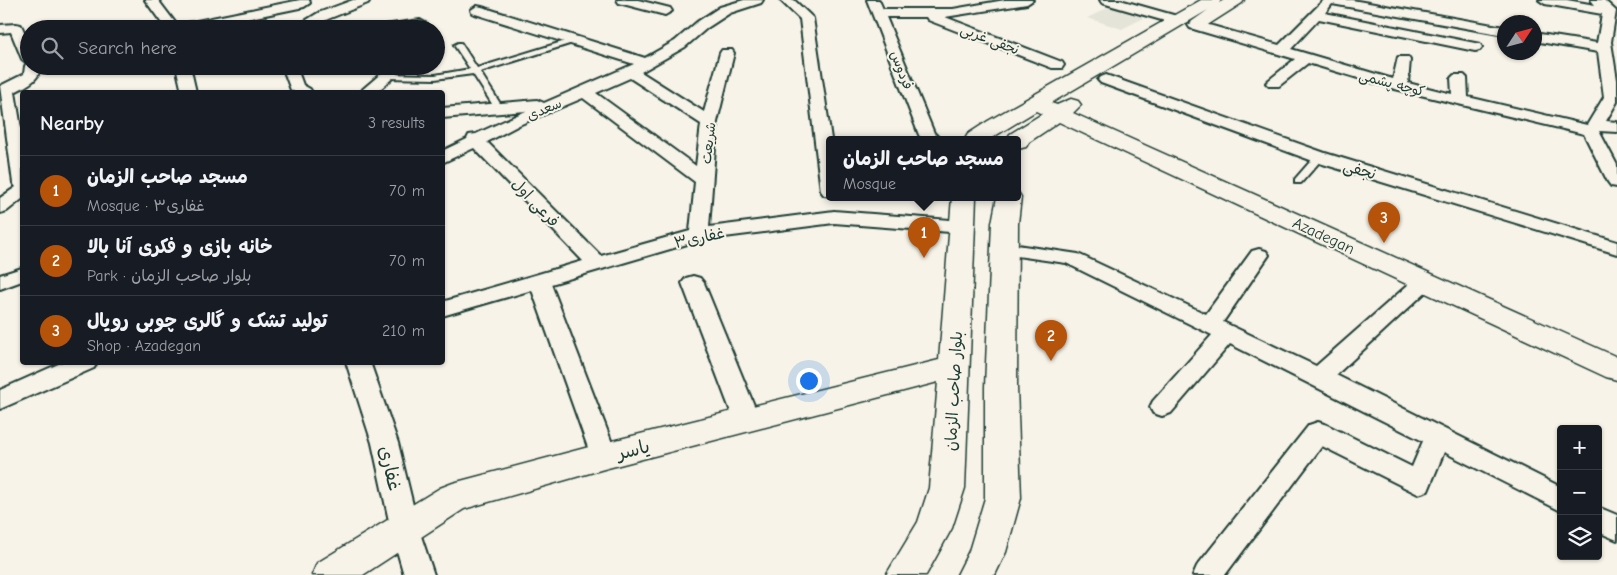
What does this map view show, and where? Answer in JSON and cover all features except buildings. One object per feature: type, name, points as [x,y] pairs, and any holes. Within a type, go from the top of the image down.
[{"type":"main road","points":[[1021,137],[1059,113],[1187,23],[1213,0]]},
{"type":"main road","points":[[981,136],[1035,103],[1187,23],[1236,0]]},
{"type":"main road","name":"Azadegan","points":[[1035,103],[1617,369]]},
{"type":"main road","name":"بلوار صاحب الزمان","points":[[905,575],[934,528],[947,488],[964,201]]},
{"type":"main road","points":[[976,575],[987,552],[1003,498],[1001,387],[1005,223],[1008,201]]},
{"type":"main road","name":"یاسر","points":[[331,575],[453,498],[604,456],[954,367]]},
{"type":"street","points":[[152,0],[168,20]]},
{"type":"street","points":[[315,20],[345,3],[364,0]]},
{"type":"street","points":[[623,0],[665,11]]},
{"type":"street","name":"سعدی","points":[[445,156],[475,139],[631,72],[680,44],[725,10],[757,0]]},
{"type":"street","points":[[786,0],[806,18],[826,162]]},
{"type":"street","points":[[876,7],[923,13],[953,13],[1027,0]]},
{"type":"street","name":"کوچه پشمی","points":[[1106,0],[1400,86],[1593,128],[1617,127]]},
{"type":"street","points":[[1137,9],[1150,0]]},
{"type":"street","points":[[1281,51],[1330,0],[1497,30]]},
{"type":"street","points":[[1545,0],[1609,11]]},
{"type":"street","points":[[1597,0],[1609,11],[1612,97],[1593,128],[1617,182]]},
{"type":"street","points":[[217,20],[302,2],[323,16]]},
{"type":"street","points":[[492,3],[477,10],[646,63]]},
{"type":"street","name":"فردوس","points":[[876,7],[929,136]]},
{"type":"street","name":"نجفی غربی","points":[[923,13],[1057,65]]},
{"type":"street","points":[[1316,15],[1476,47]]},
{"type":"street","points":[[0,29],[16,28],[20,38]]},
{"type":"street","points":[[1542,39],[1610,53]]},
{"type":"street","name":"شریعت","points":[[699,234],[709,122],[726,53]]},
{"type":"street","points":[[1274,82],[1306,58]]},
{"type":"street","points":[[1400,86],[1403,60]]},
{"type":"street","points":[[631,72],[709,122]]},
{"type":"street","points":[[20,173],[3,90],[31,75]]},
{"type":"street","points":[[185,75],[189,90]]},
{"type":"street","points":[[292,75],[296,87],[301,90]]},
{"type":"street","points":[[370,90],[387,76]]},
{"type":"street","points":[[1459,78],[1460,100]]},
{"type":"street","name":"نجفی","points":[[1106,80],[1319,157],[1617,248]]},
{"type":"street","points":[[585,92],[704,180]]},
{"type":"street","points":[[445,113],[558,103]]},
{"type":"street","name":"فرعی اول","points":[[475,139],[597,264]]},
{"type":"street","points":[[0,207],[20,192]]},
{"type":"street","points":[[832,201],[834,217]]},
{"type":"street","name":"غفاری۳","points":[[445,308],[699,234],[834,217],[963,227]]},
{"type":"street","points":[[1004,249],[1071,258],[1319,376],[1557,498]]},
{"type":"street","points":[[1162,407],[1218,328],[1259,255]]},
{"type":"street","points":[[0,282],[20,275]]},
{"type":"street","points":[[539,281],[604,456]]},
{"type":"street","points":[[1319,376],[1424,282]]},
{"type":"street","points":[[693,283],[747,420]]},
{"type":"street","points":[[0,400],[79,365]]},
{"type":"street","name":"غفاری","points":[[359,365],[386,443],[404,530],[419,575]]},
{"type":"street","points":[[1208,575],[1318,432],[1418,483],[1438,437]]},
{"type":"street","points":[[1602,521],[1617,528]]},
{"type":"lane","points":[[387,76],[435,77],[475,70],[575,40]]},
{"type":"lane","points":[[458,44],[499,108]]},
{"type":"lane","points":[[1298,181],[1319,157]]},
{"type":"shaded area","points":[[1113,5],[1142,14],[1142,19],[1122,29],[1087,18]]},
{"type":"place","name":"تولید تشک و گالری چوبی رویال","points":[[1384,243]]},
{"type":"place","name":"مسجد صاحب الزمان","points":[[924,258]]},
{"type":"place","name":"خانه بازی و فکری آنا بالا","points":[[1051,361]]}]
